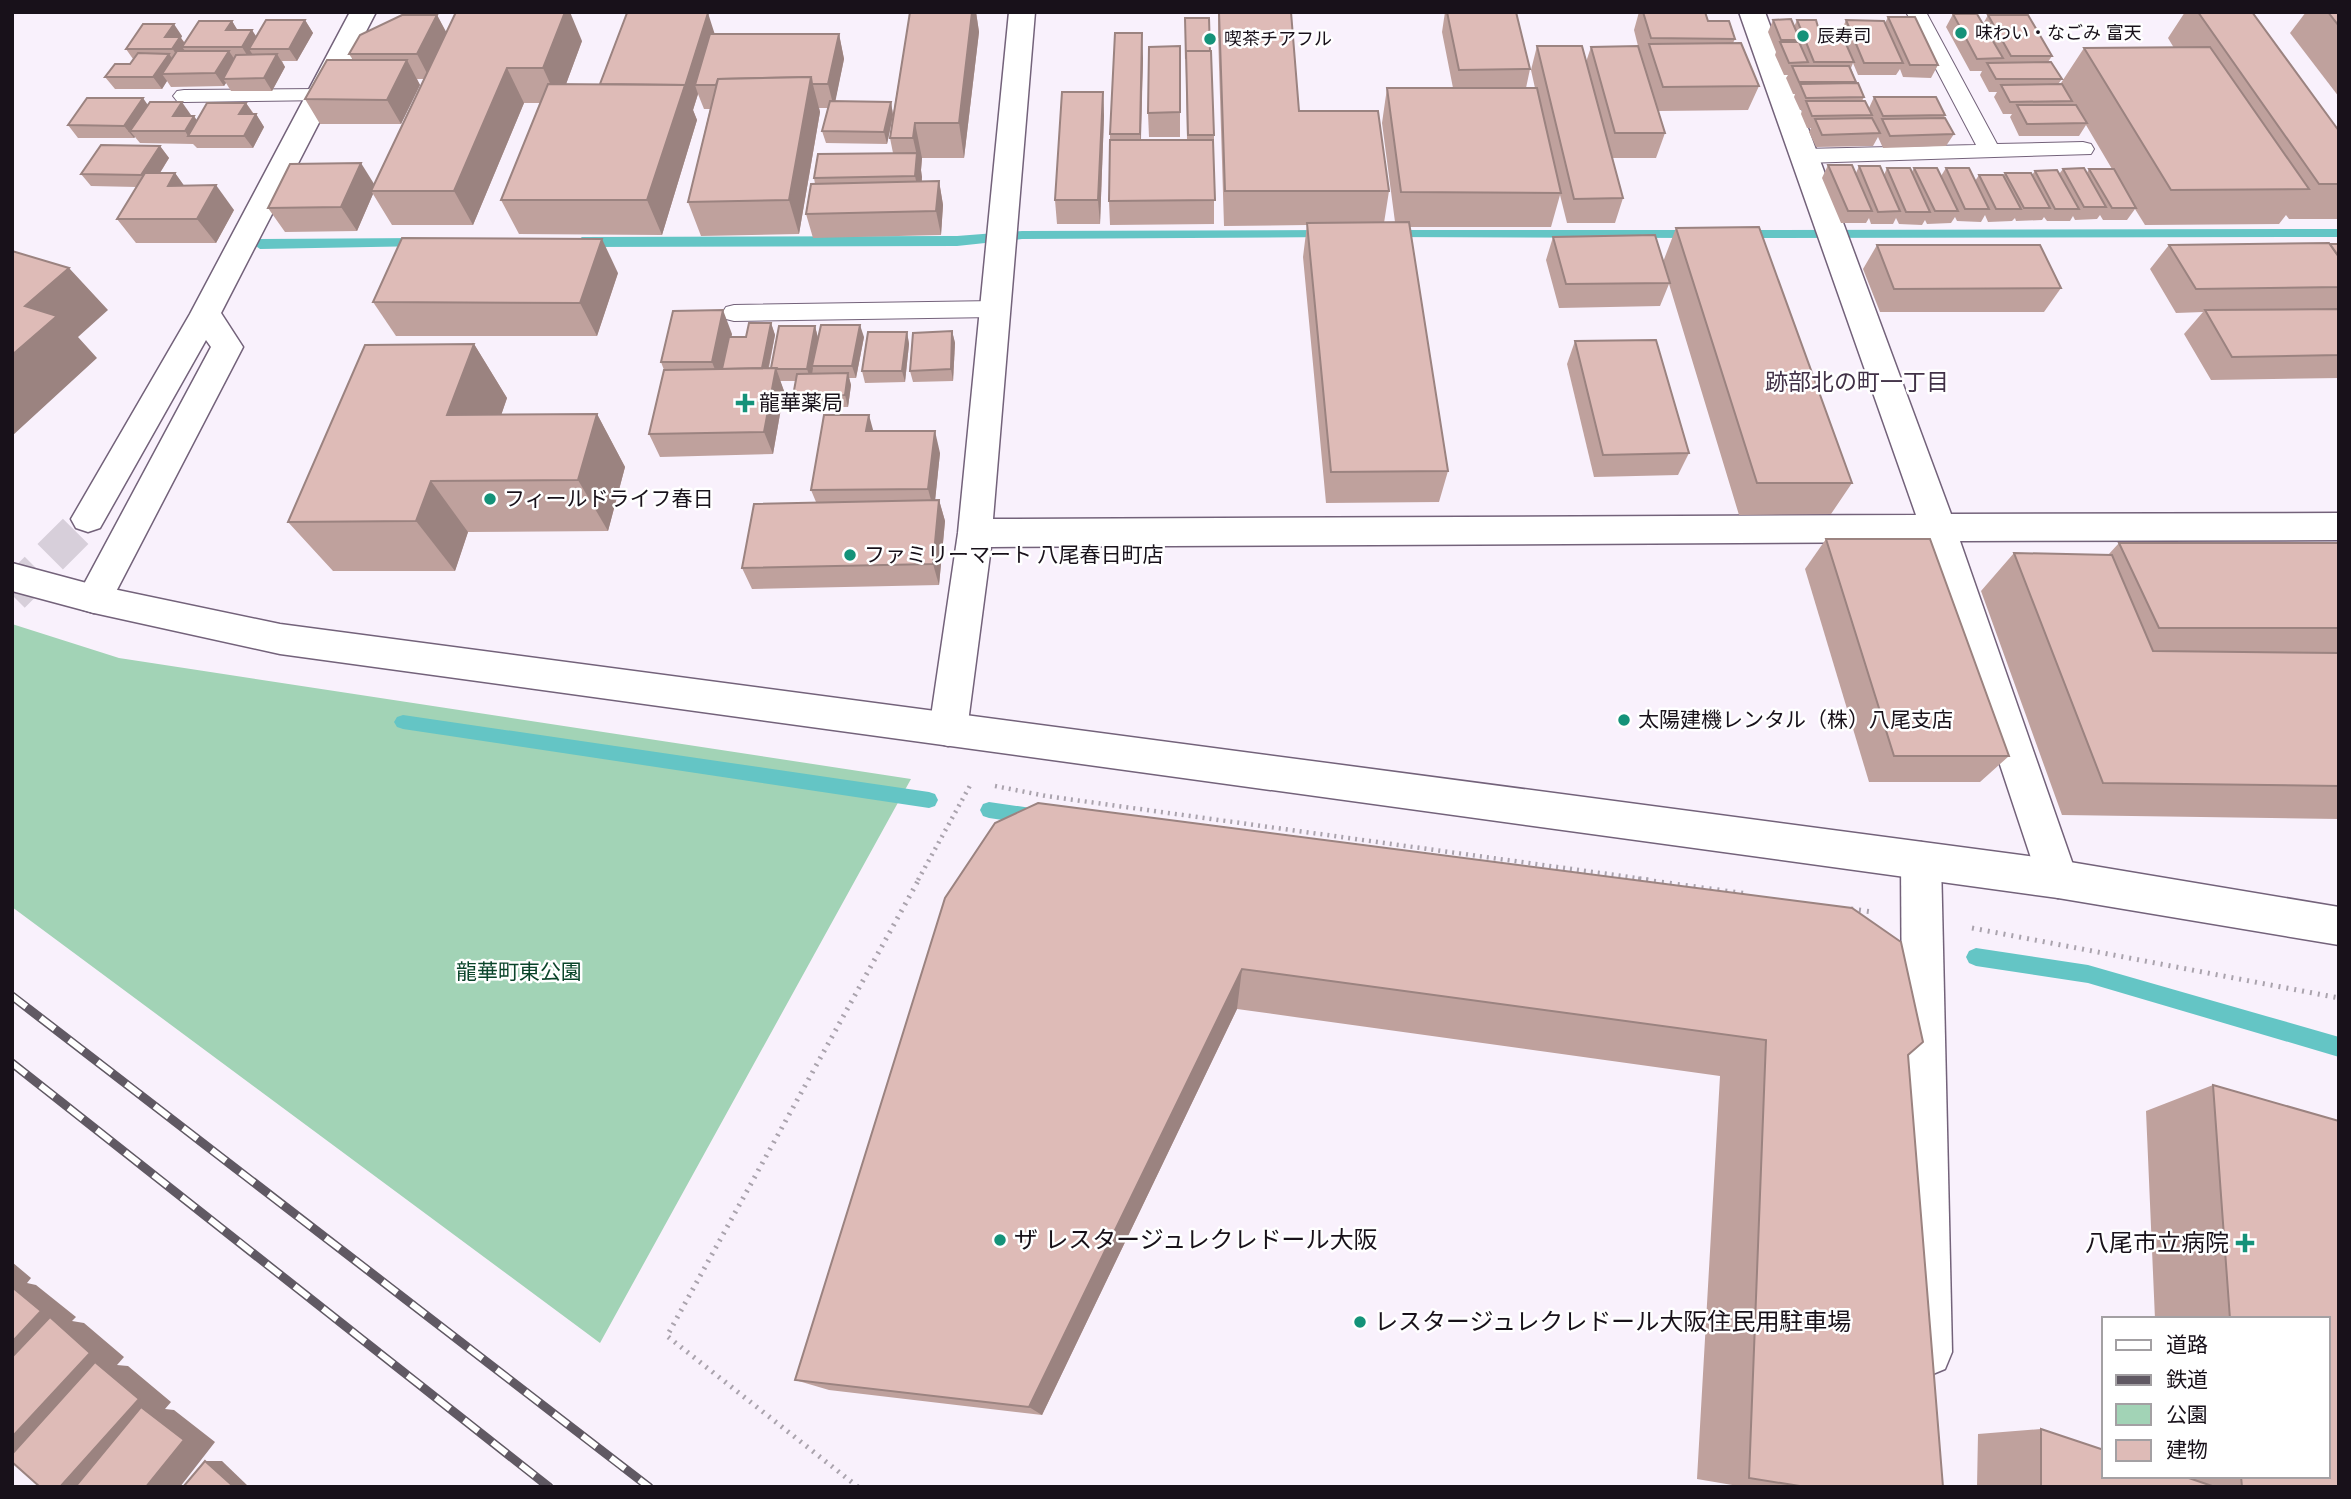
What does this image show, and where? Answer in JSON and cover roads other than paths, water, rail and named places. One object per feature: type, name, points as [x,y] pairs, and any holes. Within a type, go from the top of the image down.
[{"type":"street","points":[[88,519],[205,314],[363,12]]},
{"type":"street","points":[[948,730],[975,533],[1022,12]]},
{"type":"street","points":[[1752,12],[1938,527],[2058,879]]},
{"type":"street","points":[[93,599],[227,347],[205,314]]},
{"type":"street","points":[[975,533],[2339,526]]},
{"type":"street","points":[[12,577],[93,599],[293,641],[2058,879],[2339,926]]},
{"type":"street","points":[[1921,860],[1929,1390]]},
{"type":"lane","points":[[1916,12],[1990,151]]},
{"type":"lane","points":[[184,96],[320,95]]},
{"type":"lane","points":[[1804,156],[2083,149]]},
{"type":"lane","points":[[734,313],[995,309]]},
{"type":"waterway","points":[[1741,234],[2339,233]]},
{"type":"waterway","points":[[582,242],[957,241],[1022,235],[1328,234]]},
{"type":"waterway","points":[[1387,234],[1699,234]]},
{"type":"waterway","points":[[260,244],[421,243]]},
{"type":"waterway","points":[[403,722],[929,800]]},
{"type":"waterway","points":[[989,810],[1038,817]]},
{"type":"waterway","points":[[1976,957],[2088,974],[2339,1047]]},
{"type":"tunnel","points":[[12,595],[88,519]]},
{"type":"railway","points":[[12,996],[649,1487]]},
{"type":"railway","points":[[12,1063],[549,1487]]},
{"type":"place","name":"味わい・なごみ 富天","points":[[1961,33]]},
{"type":"place","name":"辰寿司","points":[[1803,36]]},
{"type":"place","name":"喫茶チアフル","points":[[1210,39]]},
{"type":"place","name":"龍華薬局","points":[[745,403]]},
{"type":"place","name":"フィールドライフ春日","points":[[490,499]]},
{"type":"place","name":"ファミリーマート 八尾春日町店","points":[[850,555]]},
{"type":"place","name":"太陽建機レンタル（株）八尾支店","points":[[1624,720]]},
{"type":"place","name":"ザ レスタージュレクレドール大阪","points":[[1000,1240]]},
{"type":"place","name":"八尾市立病院","points":[[2245,1243]]},
{"type":"place","name":"レスタージュレクレドール大阪住民用駐車場","points":[[1360,1322]]},
{"type":"district","name":"跡部北の町一丁目","points":[[1857,382]]},
{"type":"park label","name":"龍華町東公園","points":[[519,972]]}]
